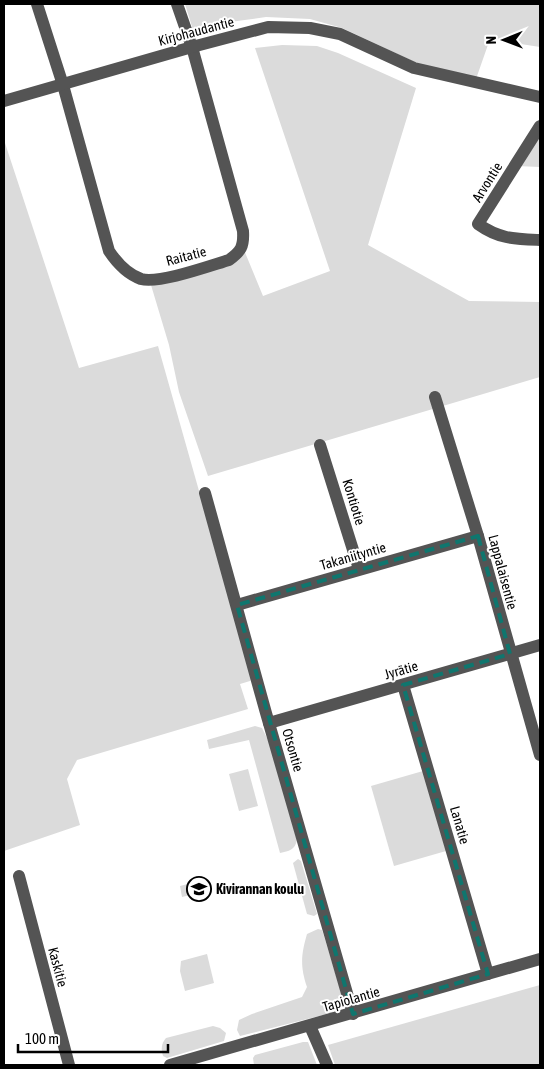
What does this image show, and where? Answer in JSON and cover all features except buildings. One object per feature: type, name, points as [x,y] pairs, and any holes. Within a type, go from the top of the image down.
[{"type":"street","name":"Raitatie","points":[[38,4],[63,85],[109,251],[118,263],[142,279],[158,279],[229,260],[237,254],[244,244],[243,231],[192,47],[178,4]]},
{"type":"street","name":"Kirjohaudantie","points":[[4,101],[268,27],[310,28],[340,34],[414,68],[540,97]]},
{"type":"street","name":"Arvontie","points":[[540,126],[478,224],[489,232],[506,238],[540,240]]},
{"type":"street","name":"Lappalaisentie","points":[[435,397],[478,536],[540,755]]},
{"type":"street","name":"Kontiotie","points":[[320,445],[359,569]]},
{"type":"street","name":"Otsontie","points":[[205,493],[353,1014]]},
{"type":"street","name":"Takaniityntie","points":[[237,606],[359,569],[478,536]]},
{"type":"street","name":"Jyrätie","points":[[269,723],[540,645]]},
{"type":"street","name":"Lanatie","points":[[403,685],[488,974]]},
{"type":"street","name":"Kaskitie","points":[[19,876],[69,1065]]},
{"type":"street","name":"Tapiolantie","points":[[170,1065],[540,959]]},
{"type":"street","points":[[310,1026],[327,1065]]},
{"type":"highlighted area","points":[[478,536],[510,654],[403,685],[488,974],[353,1014],[237,605]]},
{"type":"shaded area","points":[[185,4],[540,4],[540,47],[490,39],[476,79],[417,63],[342,28],[310,19],[266,17],[230,22],[194,33]]},
{"type":"shaded area","points":[[282,45],[317,46],[338,53],[416,88],[368,245],[469,301],[540,302],[540,377],[208,476],[179,392],[169,345],[151,285],[244,250],[263,296],[330,271],[255,48]]},
{"type":"shaded area","points":[[540,129],[540,167],[516,166]]},
{"type":"shaded area","points":[[4,140],[79,368],[158,346],[252,678],[250,681],[240,684],[248,709],[77,760],[67,779],[80,825],[4,851]]},
{"type":"shaded area","points":[[255,726],[262,728],[269,742],[297,840],[289,851],[280,853],[249,740],[209,749],[207,740]]},
{"type":"shaded area","points":[[248,769],[258,806],[239,811],[229,774]]},
{"type":"shaded area","points":[[423,771],[446,851],[394,866],[371,786]]},
{"type":"shaded area","points":[[298,859],[301,861],[317,914],[314,916],[307,914],[293,863]]},
{"type":"shaded area","points":[[203,880],[206,891],[182,897],[180,886]]},
{"type":"shaded area","points":[[318,929],[322,930],[344,1002],[331,1013],[240,1036],[237,1030],[239,1020],[302,997],[307,987],[302,967],[305,941],[307,934]]},
{"type":"shaded area","points":[[207,954],[214,983],[185,991],[180,971],[181,961]]},
{"type":"shaded area","points":[[540,985],[540,1065],[335,1065],[328,1045]]},
{"type":"shaded area","points":[[213,1026],[220,1028],[226,1033],[224,1041],[167,1058],[163,1056],[162,1047],[166,1038]]},
{"type":"shaded area","points":[[308,1042],[317,1065],[254,1065],[253,1058],[255,1055]]},
{"type":"place","name":"Kivirannan koulu","points":[[199,889]]}]
